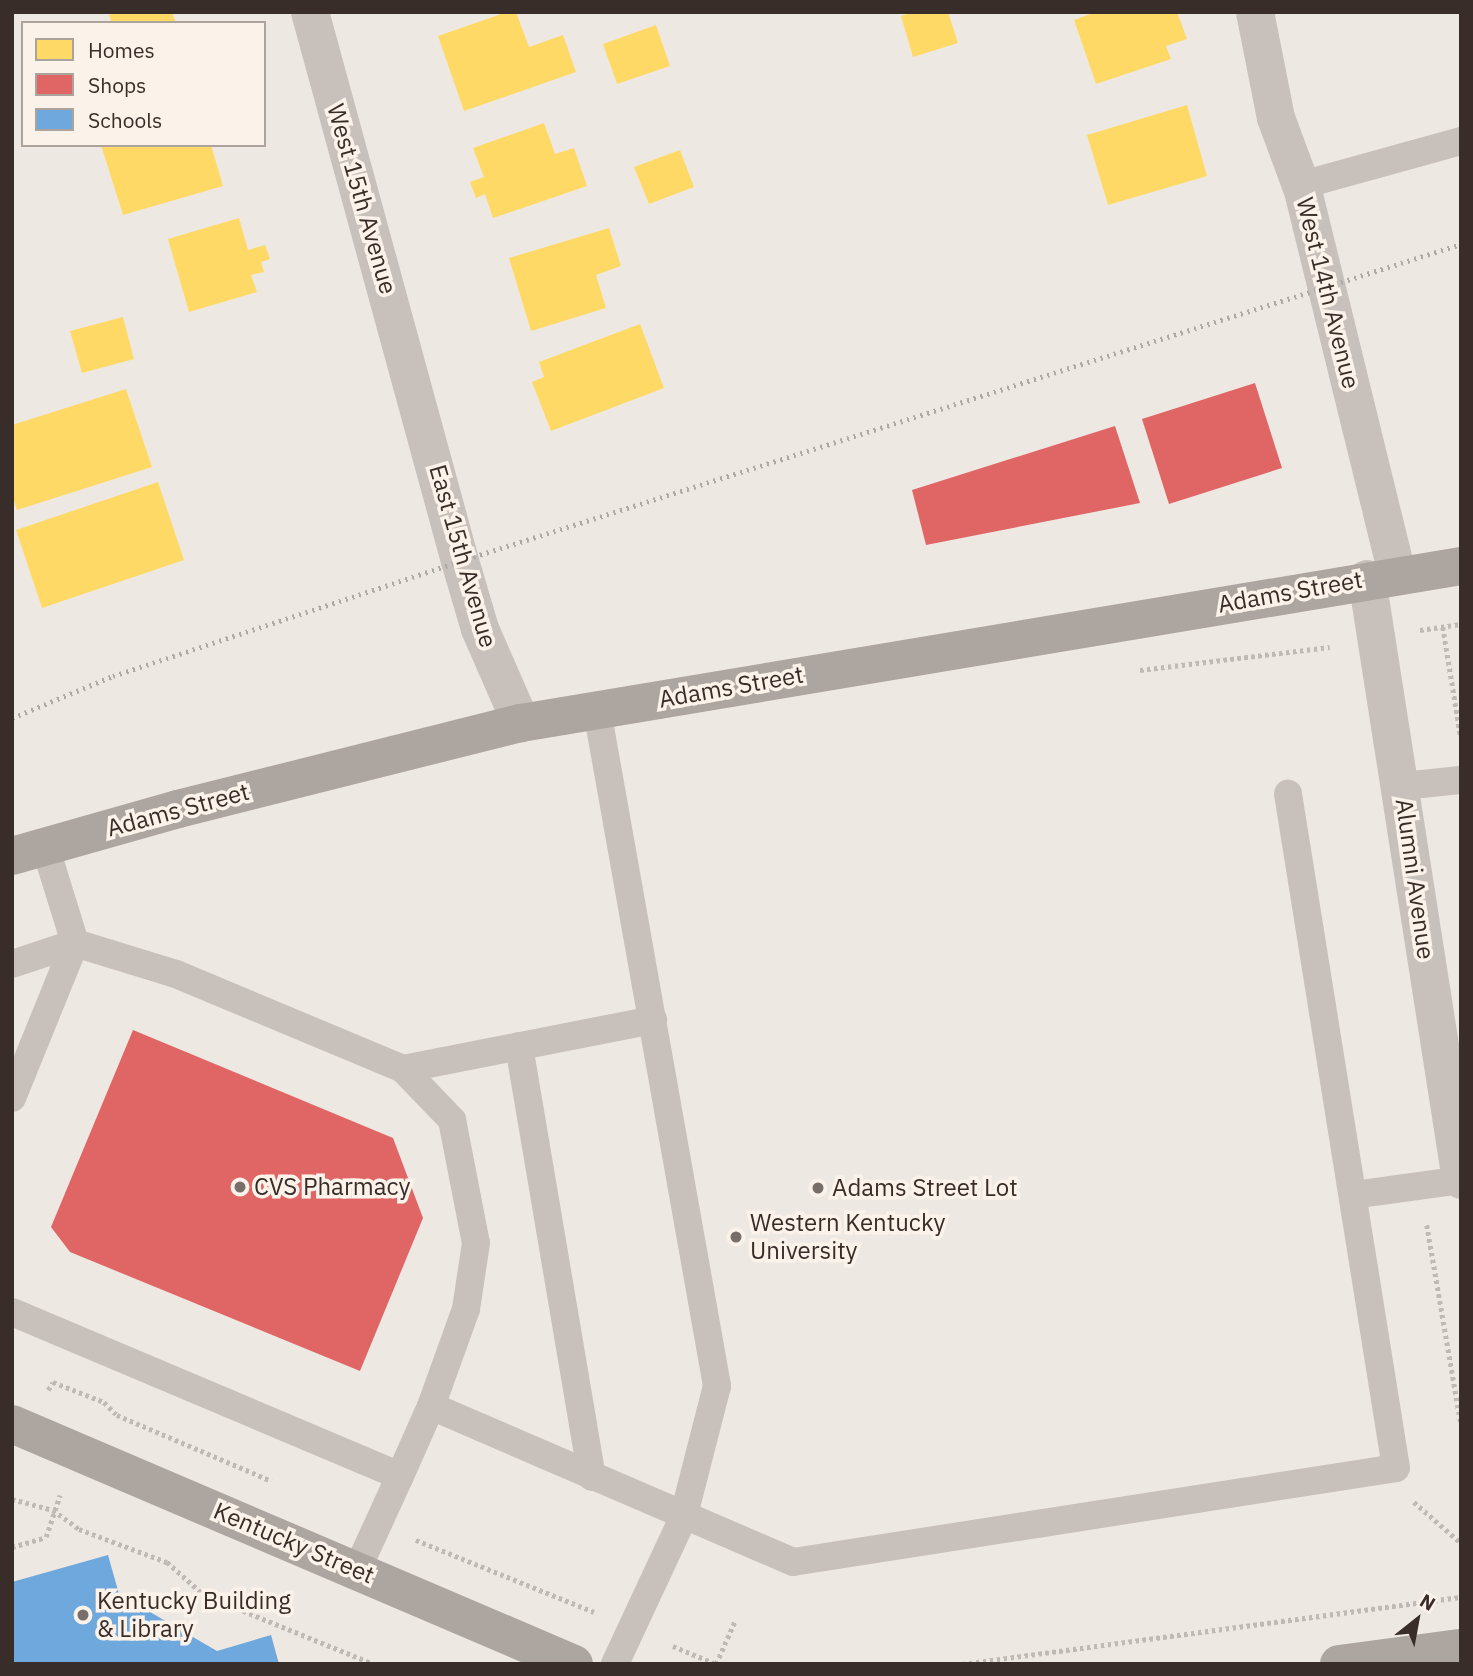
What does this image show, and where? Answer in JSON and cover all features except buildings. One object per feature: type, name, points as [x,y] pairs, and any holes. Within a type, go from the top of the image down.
[{"type":"main road","name":"Adams Street","points":[[29,851],[521,723],[1382,577],[1461,566]]},
{"type":"main road","name":"Kentucky Street","points":[[12,1424],[574,1664]]},
{"type":"main road","points":[[1339,1664],[1461,1648]]},
{"type":"street","name":"West 15th Avenue","points":[[310,12],[415,385]]},
{"type":"street","name":"West 14th Avenue","points":[[1255,12],[1276,118],[1302,185],[1382,577]]},
{"type":"street","name":"East 15th Avenue","points":[[415,385],[480,629],[521,723]]},
{"type":"street","name":"Alumni Avenue","points":[[1382,577],[1402,786],[1455,1120],[1461,1180]]},
{"type":"lane","points":[[1302,185],[1461,141]]},
{"type":"lane","points":[[597,710],[717,1387],[683,1518],[615,1664]]},
{"type":"lane","points":[[1402,786],[1461,780]]},
{"type":"lane","points":[[430,1405],[683,1518],[793,1562],[1396,1468],[1288,794]]},
{"type":"lane","points":[[12,1098],[75,943],[29,851]]},
{"type":"lane","points":[[12,964],[75,943],[176,974],[404,1069],[452,1119],[476,1243],[466,1309],[430,1405],[357,1570]]},
{"type":"lane","points":[[404,1069],[653,1020]]},
{"type":"lane","points":[[519,1046],[592,1477]]},
{"type":"lane","points":[[1353,1195],[1461,1180]]},
{"type":"lane","points":[[12,1312],[400,1476]]},
{"type":"path","points":[[1443,627],[1461,738]]},
{"type":"path","points":[[1132,671],[1329,643],[1331,656]]},
{"type":"path","points":[[1420,1186],[1461,1424]]},
{"type":"path","points":[[41,1386],[49,1390],[52,1382],[104,1402],[117,1415],[278,1484]]},
{"type":"path","points":[[1408,1497],[1461,1543]]},
{"type":"path","points":[[12,1499],[53,1510],[79,1529],[167,1562],[204,1595],[374,1664]]},
{"type":"path","points":[[376,1530],[430,1544],[594,1612]]},
{"type":"path","points":[[962,1664],[1461,1597]]},
{"type":"path","points":[[673,1646],[716,1664],[735,1621]]},
{"type":"railway","points":[[12,718],[113,676],[460,561],[1461,244]]},
{"type":"place","name":"CVS Pharmacy","points":[[240,1187]]},
{"type":"place","name":"Adams Street Lot","points":[[818,1188]]},
{"type":"place","name":"Western Kentucky University","points":[[736,1237]]},
{"type":"place","name":"Kentucky Building & Library","points":[[83,1615]]}]
